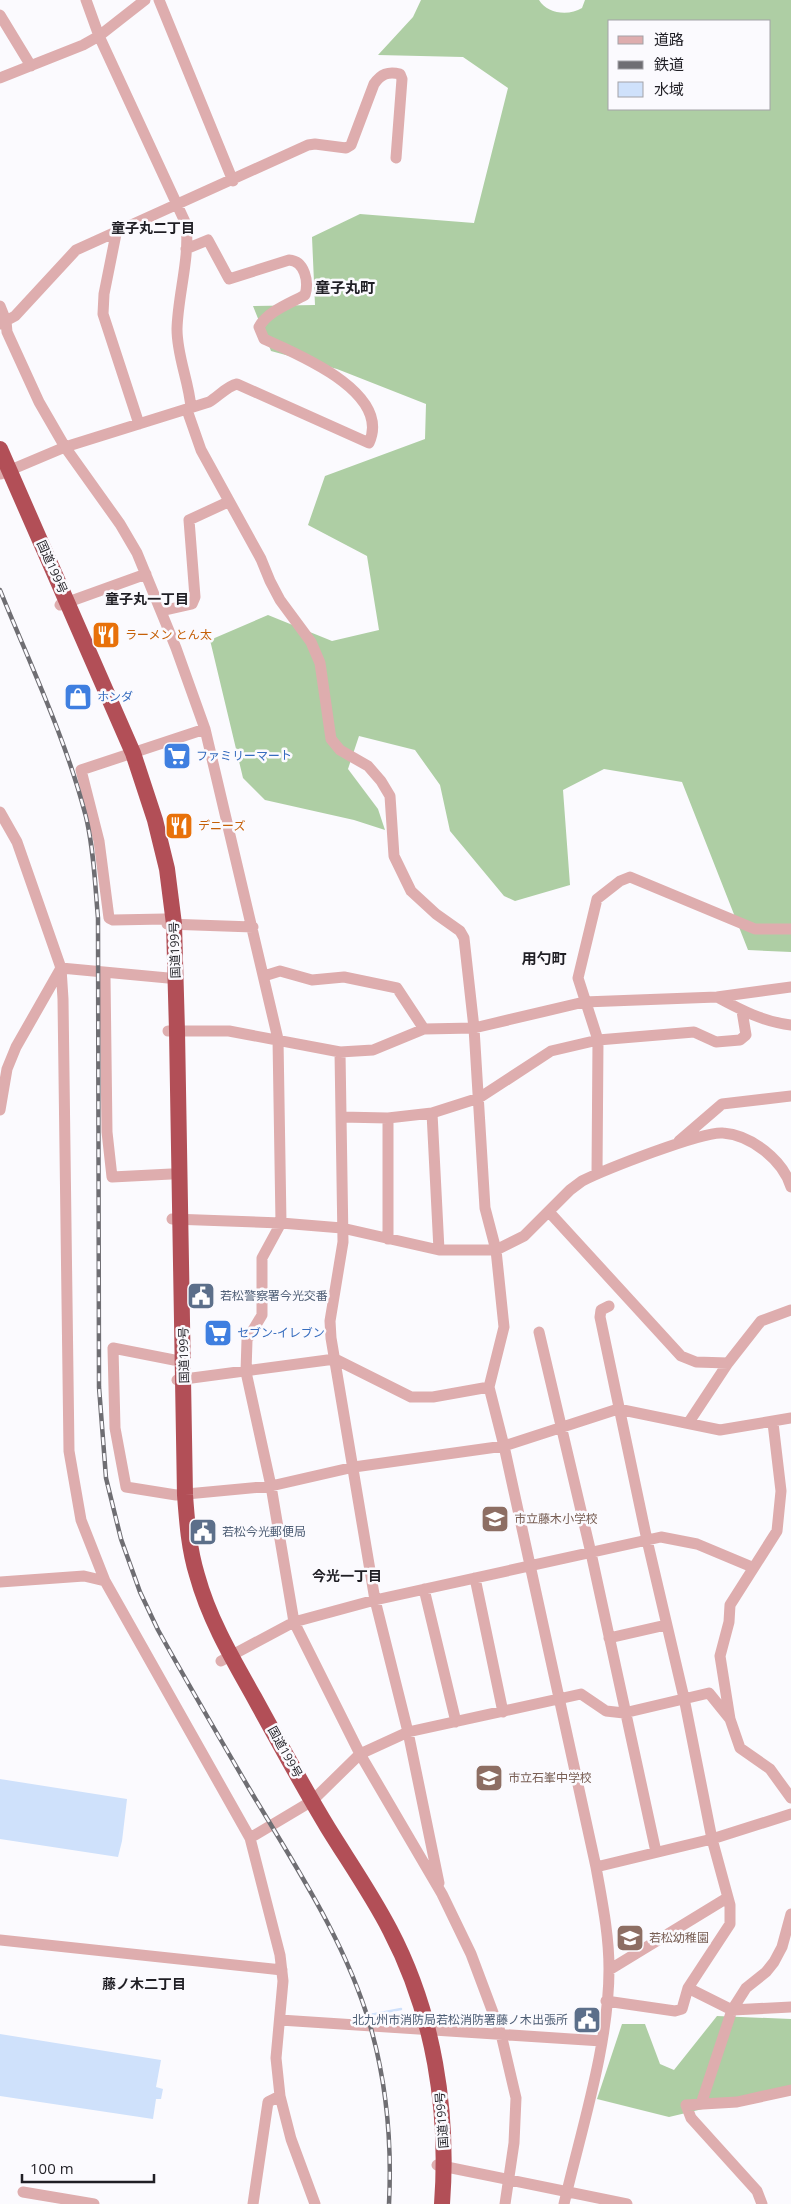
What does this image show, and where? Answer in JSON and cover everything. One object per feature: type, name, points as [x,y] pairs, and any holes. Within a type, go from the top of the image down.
[{"type":"highway","name":"国道199号","points":[[0,449],[3,472],[129,755],[150,830],[168,923],[173,1031],[180,1379],[179,1548],[187,1579],[206,1631],[226,1658],[382,1936],[401,1976],[422,2029],[441,2166],[442,2204]]},
{"type":"highway","name":"国道199号","points":[[168,923],[168,978],[173,1031],[171,1174],[176,1219],[174,1360],[180,1379]]},
{"type":"highway","name":"国道199号","points":[[433,2204],[441,2166]]},
{"type":"street","points":[[86,0],[100,36],[186,224],[186,249],[177,327],[178,353],[190,395],[189,409],[201,450],[261,559],[280,600],[311,642],[320,664],[331,739],[340,750],[368,766],[382,782],[390,796],[390,833],[394,856],[410,892],[463,934],[474,1028],[485,1208],[496,1250],[504,1326],[489,1387],[531,1566],[607,1925],[609,1970],[602,2041],[564,2204]]},
{"type":"street","points":[[0,78],[83,45],[100,36],[145,0]]},
{"type":"street","points":[[159,0],[233,180]]},
{"type":"street","points":[[0,16],[31,66]]},
{"type":"street","points":[[3,322],[15,316],[76,250],[116,234],[308,146],[315,144],[346,148],[351,145],[374,84],[379,77],[390,72],[400,74],[402,79],[396,158]]},
{"type":"street","points":[[116,234],[104,294],[103,314],[139,424]]},
{"type":"street","points":[[3,472],[65,447],[209,402],[221,395],[231,385],[236,384],[369,443],[373,424],[369,413],[360,398],[346,382],[320,365],[264,339],[259,331],[262,321],[270,314],[305,295],[306,280],[301,265],[296,261],[290,260],[229,279],[208,240],[186,249]]},
{"type":"street","points":[[0,306],[7,332],[39,402],[65,447],[120,524],[137,553],[205,729],[278,1039],[281,1223],[262,1258],[262,1315],[246,1340],[246,1372],[271,1486],[294,1622],[360,1754],[442,1894],[471,1954],[501,2034],[516,2098],[510,2179],[505,2204]]},
{"type":"street","points":[[161,611],[192,604],[194,597],[189,520],[228,502]]},
{"type":"street","points":[[63,604],[146,574]]},
{"type":"street","points":[[205,729],[82,770],[99,840],[109,918],[113,920],[253,927]]},
{"type":"street","points":[[0,812],[17,842],[61,968],[63,999],[68,1451],[81,1520],[105,1581],[250,1838],[277,1941],[282,1970],[276,2058],[280,2096],[291,2139],[315,2204]]},
{"type":"street","points":[[597,1173],[598,1040],[584,1002],[578,978],[597,899],[620,881],[630,877],[755,929],[791,929]]},
{"type":"street","points":[[61,968],[168,978]]},
{"type":"street","points":[[0,1110],[7,1069],[16,1047],[61,968]]},
{"type":"street","points":[[264,976],[280,971],[312,980],[344,977],[398,988],[424,1029]]},
{"type":"street","points":[[107,973],[105,978],[107,1132],[112,1177],[171,1174]]},
{"type":"street","points":[[173,1031],[229,1031],[340,1052],[373,1050],[424,1029],[474,1028],[584,1002],[717,997],[791,987]]},
{"type":"street","points":[[717,997],[742,1011],[765,1020],[791,1025]]},
{"type":"street","points":[[341,1117],[388,1118],[432,1113],[479,1098],[551,1051],[598,1040],[694,1032],[716,1042],[740,1040],[746,1035],[742,1011]]},
{"type":"street","points":[[340,1052],[343,1242],[330,1321],[375,1600],[408,1732],[442,1894]]},
{"type":"street","points":[[674,1146],[722,1104],[791,1096]]},
{"type":"street","points":[[432,1113],[438,1250]]},
{"type":"street","points":[[388,1118],[388,1239]]},
{"type":"street","points":[[176,1219],[281,1223],[342,1228],[438,1250],[496,1250],[524,1236],[550,1213],[570,1190],[597,1173],[696,1138],[722,1133],[748,1141],[770,1154],[791,1187]]},
{"type":"street","points":[[550,1213],[682,1356],[696,1362],[728,1364]]},
{"type":"street","points":[[606,2002],[675,2012],[682,2009],[688,1988],[730,1924],[730,1905],[712,1838],[684,1698],[618,1409],[600,1316],[601,1310],[609,1306]]},
{"type":"street","points":[[689,1422],[728,1364],[761,1321],[791,1310]]},
{"type":"street","points":[[539,1332],[656,1852]]},
{"type":"street","points":[[174,1360],[112,1348],[115,1428],[126,1486],[180,1495],[271,1486],[354,1467],[504,1446],[618,1409],[689,1422],[720,1430],[773,1423],[791,1418]]},
{"type":"street","points":[[180,1379],[246,1372],[335,1359],[411,1397],[433,1397],[489,1387]]},
{"type":"street","points":[[773,1423],[781,1491],[777,1532],[752,1567],[730,1605],[729,1622],[720,1656],[730,1719],[740,1748],[770,1769],[791,1798]]},
{"type":"street","points":[[226,1658],[294,1622],[375,1600],[660,1537],[686,1541],[752,1567]]},
{"type":"street","points":[[0,1582],[84,1576],[105,1581]]},
{"type":"street","points":[[475,1578],[503,1712]]},
{"type":"street","points":[[424,1589],[456,1722]]},
{"type":"street","points":[[609,1638],[666,1625]]},
{"type":"street","points":[[250,1838],[308,1804],[360,1754],[408,1732],[581,1694],[606,1711],[624,1713],[709,1693],[730,1719]]},
{"type":"street","points":[[596,1867],[712,1838],[791,1814]]},
{"type":"street","points":[[609,1970],[727,1898]]},
{"type":"street","points":[[701,2104],[732,2010],[746,1988],[766,1972],[774,1962],[782,1947],[791,1914]]},
{"type":"street","points":[[0,1940],[282,1970]]},
{"type":"street","points":[[688,1988],[732,2010],[791,2007]]},
{"type":"street","points":[[280,2020],[602,2041]]},
{"type":"street","points":[[762,2204],[757,2191],[691,2118],[686,2105],[737,2102],[791,2090]]},
{"type":"street","points":[[253,2204],[268,2102],[280,2096]]},
{"type":"street","points":[[441,2166],[627,2204]]},
{"type":"street","points":[[23,2192],[94,2204]]},
{"type":"green space","points":[[421,0],[539,0],[553,11],[565,13],[582,8],[585,0],[791,0],[791,952],[748,950],[682,782],[604,769],[563,790],[570,885],[515,901],[504,896],[450,831],[440,785],[415,750],[359,736],[348,769],[378,809],[385,830],[354,820],[265,800],[243,778],[210,640],[268,615],[332,641],[379,630],[367,556],[308,525],[325,476],[425,439],[426,404],[337,369],[271,351],[253,306],[315,305],[312,237],[360,214],[474,223],[508,88],[463,57],[378,55],[413,17]]},
{"type":"green space","points":[[717,2016],[791,2019],[791,2088],[669,2117],[597,2099],[622,2024],[645,2024],[660,2064],[674,2070]]},
{"type":"water","points":[[0,1779],[127,1799],[118,1857],[0,1839]]},
{"type":"water","points":[[0,2034],[161,2060],[156,2087],[163,2089],[161,2099],[156,2099],[153,2119],[0,2096]]},
{"type":"waterway","points":[[370,2015],[401,2009]]},
{"type":"railway","points":[[0,590],[58,730],[78,788],[89,829],[93,855],[98,918],[99,1387],[106,1478],[121,1539],[140,1592],[158,1630],[318,1904],[360,1994],[381,2069],[389,2136],[389,2204]]},
{"type":"place","name":"ラーメン とん太","points":[[106,635]]},
{"type":"place","name":"ホンダ","points":[[78,697]]},
{"type":"place","name":"ファミリーマート","points":[[177,756]]},
{"type":"place","name":"デニーズ","points":[[179,826]]},
{"type":"place","name":"若松警察署今光交番","points":[[201,1296]]},
{"type":"place","name":"セブン-イレブン","points":[[218,1333]]},
{"type":"place","name":"市立藤木小学校","points":[[495,1519]]},
{"type":"place","name":"若松今光郵便局","points":[[203,1532]]},
{"type":"place","name":"市立石峯中学校","points":[[489,1778]]},
{"type":"place","name":"若松幼稚園","points":[[630,1938]]},
{"type":"place","name":"北九州市消防局若松消防署藤ノ木出張所","points":[[587,2020]]},
{"type":"district","name":"童子丸二丁目","points":[[153,228]]},
{"type":"district","name":"童子丸町","points":[[345,288]]},
{"type":"district","name":"童子丸一丁目","points":[[147,599]]},
{"type":"district","name":"用勺町","points":[[544,959]]},
{"type":"district","name":"今光一丁目","points":[[347,1576]]},
{"type":"district","name":"藤ノ木二丁目","points":[[144,1984]]}]
